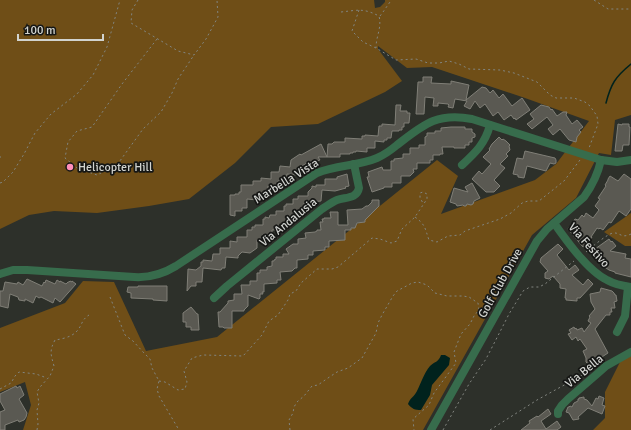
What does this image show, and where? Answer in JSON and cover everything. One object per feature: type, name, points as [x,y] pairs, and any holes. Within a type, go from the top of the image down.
[{"type":"street","name":"Marbella Vista","points":[[0,274],[13,270],[27,270],[134,277],[149,277],[159,274],[176,266],[317,173],[379,157],[387,153],[418,129],[435,120],[448,117],[460,117],[490,125],[602,160],[617,162],[631,160]]},
{"type":"street","points":[[462,166],[479,148],[489,131],[490,125]]},
{"type":"street","name":"Golf Club Drive","points":[[431,430],[537,241],[547,229],[578,203],[588,192],[595,179],[602,160]]},
{"type":"street","name":"Via Andalusia","points":[[214,298],[322,209],[337,200],[357,194],[359,188],[354,164]]},
{"type":"street","name":"Via Festivo","points":[[554,223],[590,268],[599,276],[618,285],[630,287]]},
{"type":"street","points":[[617,332],[625,316],[630,287]]},
{"type":"street","name":"Via Bella","points":[[558,414],[562,405],[606,366],[631,352]]},
{"type":"path","points":[[0,183],[3,182],[12,172],[35,133],[51,114],[77,94],[93,75],[107,47],[120,0]]},
{"type":"path","points":[[138,0],[132,10],[131,23],[178,51],[194,55]]},
{"type":"path","points":[[157,39],[122,84],[92,127],[77,131],[68,142],[65,158],[77,168],[97,175],[117,165],[143,129],[161,112],[172,93],[178,78],[206,39],[218,17],[218,0]]},
{"type":"path","points":[[379,16],[384,12],[390,0]]},
{"type":"path","points":[[594,0],[608,9],[631,9]]},
{"type":"path","points":[[342,12],[362,9],[379,16]]},
{"type":"path","points":[[376,48],[381,23],[379,16]]},
{"type":"path","points":[[159,381],[165,382],[178,390],[185,388],[187,382],[184,371],[192,358],[203,355],[243,356],[262,335],[269,321],[278,315],[288,300],[290,294],[296,291],[301,283],[316,269],[332,269],[338,267],[372,238],[391,243],[397,240],[402,229],[415,217],[427,199],[428,194],[424,192],[420,193],[420,198],[424,203]]},
{"type":"path","points":[[443,430],[469,384],[486,358],[523,291],[530,287],[540,287],[545,284],[611,233],[617,233],[622,236],[631,234]]},
{"type":"path","points":[[290,430],[289,420],[297,402],[312,386],[318,385],[337,372],[348,368],[362,358],[376,333],[378,323],[393,296],[398,291],[418,282],[427,285],[435,293],[441,295],[469,297],[478,303],[479,310],[461,334],[454,352],[456,363],[434,393],[429,405],[413,419],[414,430]]},
{"type":"path","points":[[110,297],[125,335],[133,340],[150,359],[152,368],[159,381],[157,389],[159,396],[178,430]]},
{"type":"path","points":[[37,430],[37,410],[39,403],[37,392],[50,376],[54,366],[51,348],[55,340],[67,337],[77,331],[84,318],[88,315]]},
{"type":"path","points":[[490,430],[536,400],[590,371]]},
{"type":"path","points":[[0,389],[11,383],[19,372],[36,374],[47,378]]},
{"type":"shaded area","points":[[0,0],[374,0],[375,8],[380,7],[385,0],[631,0],[631,115],[615,120],[611,155],[599,153],[576,198],[532,235],[423,430],[23,430],[31,405],[25,382],[0,392],[0,328],[65,303],[83,281],[114,282],[146,351],[217,337],[437,160],[458,176],[441,214],[535,180],[556,164],[589,121],[432,67],[407,68],[378,46],[378,49],[402,81],[385,92],[318,124],[271,127],[235,163],[189,199],[97,213],[54,211],[29,215],[0,229]]},
{"type":"shaded area","points":[[631,213],[631,246],[625,246],[604,232]]},
{"type":"shaded area","points":[[631,356],[631,430],[593,430],[605,418],[605,392],[622,358]]},
{"type":"water","points":[[441,355],[445,355],[450,358],[449,365],[432,385],[430,395],[421,410],[414,409],[408,404],[409,402],[416,393],[428,369],[438,361]]},
{"type":"building","points":[[423,77],[432,77],[431,83],[451,84],[451,81],[469,85],[466,100],[482,87],[486,88],[490,93],[493,90],[499,98],[503,94],[512,106],[522,98],[530,110],[516,120],[511,115],[504,120],[498,112],[493,116],[485,104],[480,108],[475,101],[470,109],[464,106],[467,101],[455,99],[453,108],[448,107],[448,104],[438,103],[438,106],[433,106],[434,98],[425,97],[424,114],[416,114],[418,82],[423,82]]},
{"type":"building","points":[[396,105],[401,105],[400,111],[407,111],[407,113],[410,113],[409,123],[404,123],[402,130],[392,131],[391,138],[387,138],[384,142],[375,141],[375,148],[367,148],[367,152],[356,151],[350,154],[340,154],[340,157],[327,157],[328,144],[332,144],[334,142],[345,142],[345,138],[362,139],[362,136],[365,135],[378,136],[379,126],[382,126],[382,124],[395,125]]},
{"type":"building","points":[[541,105],[549,107],[551,110],[552,109],[557,116],[563,112],[567,112],[566,115],[572,124],[577,120],[583,127],[579,130],[581,132],[577,137],[576,142],[569,140],[560,129],[553,135],[548,129],[553,125],[547,117],[532,129],[527,124],[534,119],[530,114]]},
{"type":"building","points":[[618,124],[629,124],[630,127],[629,145],[623,145],[622,151],[615,151]]},
{"type":"building","points":[[465,127],[465,129],[472,129],[475,137],[472,138],[472,142],[469,142],[469,145],[465,145],[465,148],[442,147],[443,154],[433,155],[433,160],[430,160],[430,163],[417,163],[417,169],[413,169],[414,172],[410,176],[401,176],[401,183],[392,183],[392,187],[384,187],[372,192],[367,177],[369,177],[368,172],[382,167],[383,170],[391,170],[391,161],[394,161],[394,159],[403,158],[403,154],[410,154],[410,148],[419,148],[419,145],[425,145],[425,137],[427,136],[427,133],[435,133],[435,131],[441,131],[441,128]]},
{"type":"building","points":[[499,137],[510,145],[510,150],[506,154],[508,156],[500,164],[505,168],[494,180],[500,186],[494,192],[486,192],[472,179],[479,171],[482,174],[491,164],[483,157]]},
{"type":"building","points":[[321,144],[327,157],[318,157],[320,160],[317,161],[318,162],[310,165],[309,162],[300,167],[300,172],[296,172],[296,175],[287,174],[286,182],[278,181],[277,187],[268,186],[268,194],[264,194],[264,196],[259,197],[257,200],[247,199],[247,208],[242,208],[242,211],[235,211],[235,216],[230,215],[230,195],[239,194],[239,192],[241,192],[241,185],[253,185],[253,181],[261,181],[261,178],[271,179],[271,172],[279,172],[280,166],[290,167],[291,160]]},
{"type":"building","points":[[525,151],[555,158],[556,163],[550,163],[546,171],[527,166],[524,178],[518,177],[518,175],[513,174],[517,158],[523,159]]},
{"type":"building","points":[[347,174],[349,186],[335,191],[322,190],[321,201],[304,203],[304,209],[300,215],[297,215],[296,217],[290,216],[289,224],[286,224],[279,230],[272,230],[272,235],[268,238],[268,240],[257,240],[257,248],[250,253],[242,252],[238,258],[226,257],[225,268],[222,268],[221,270],[203,268],[202,282],[196,282],[196,286],[191,286],[187,291],[188,269],[196,270],[201,266],[201,262],[203,262],[203,260],[212,261],[213,254],[220,254],[220,248],[230,248],[230,241],[237,242],[237,237],[247,237],[247,230],[252,230],[252,227],[255,227],[255,225],[263,225],[263,219],[265,219],[265,217],[269,218],[270,215],[276,215],[276,211],[284,211],[284,206],[286,206],[286,204],[293,204],[293,199],[298,199],[298,196],[308,196],[308,192],[312,186],[316,187],[316,185],[325,185],[325,179],[337,179],[337,177]]},
{"type":"building","points":[[624,174],[631,179],[631,209],[626,216],[619,211],[611,223],[609,222],[603,230],[597,228],[587,244],[583,247],[568,229],[575,219],[578,220],[582,215],[584,217],[586,213],[593,218],[599,210],[595,206],[600,199],[598,198],[606,186],[605,185],[610,176],[618,181]]},
{"type":"building","points":[[472,183],[480,198],[474,201],[473,204],[467,204],[466,206],[457,206],[456,204],[450,202],[454,188],[468,192],[465,187]]},
{"type":"building","points":[[372,200],[379,200],[379,206],[365,220],[365,222],[357,223],[355,228],[351,228],[351,230],[345,230],[345,240],[329,241],[329,247],[325,247],[325,250],[313,251],[313,255],[308,255],[308,259],[297,260],[297,268],[292,271],[280,272],[281,280],[277,280],[277,283],[264,284],[264,292],[262,292],[263,294],[260,294],[259,299],[248,295],[248,306],[244,311],[232,311],[232,328],[219,327],[218,312],[220,312],[228,301],[234,300],[234,294],[242,294],[241,285],[250,285],[250,281],[257,281],[257,273],[260,273],[260,270],[267,270],[267,267],[272,266],[272,261],[276,259],[276,257],[283,257],[283,254],[289,254],[286,249],[293,244],[298,244],[298,239],[306,238],[305,233],[321,230],[320,222],[323,222],[322,219],[324,218],[331,218],[330,212],[338,212],[338,225],[348,225],[347,210],[362,209],[368,206]]},
{"type":"building","points":[[609,239],[616,246],[610,251],[626,254],[625,258],[631,259],[631,277],[615,273],[596,260],[599,254],[595,249]]},
{"type":"building","points":[[558,244],[563,249],[557,255],[569,270],[575,265],[579,270],[572,275],[583,285],[588,279],[593,284],[580,298],[577,298],[577,301],[566,300],[566,289],[560,288],[560,284],[553,276],[549,279],[545,278],[545,273],[548,271],[540,262],[541,258]]},
{"type":"building","points":[[27,279],[42,286],[46,280],[55,284],[57,280],[66,284],[72,281],[76,284],[60,302],[55,298],[53,303],[36,296],[33,303],[25,299],[25,301],[19,300],[18,297],[10,294],[8,308],[0,306],[0,291],[3,291],[5,282],[17,284],[18,282],[23,285]]},
{"type":"building","points":[[167,286],[167,301],[131,298],[131,293],[127,292],[128,287]]},
{"type":"building","points":[[601,288],[612,291],[616,295],[617,301],[614,302],[615,308],[611,308],[612,312],[610,312],[610,315],[606,315],[595,329],[608,353],[591,364],[588,364],[583,351],[587,349],[580,339],[578,341],[576,337],[572,340],[568,334],[571,333],[569,330],[574,327],[577,330],[582,328],[584,332],[591,323],[588,321],[589,316],[595,309],[591,302],[590,294],[600,292]]},
{"type":"building","points":[[191,307],[198,314],[199,330],[191,330],[191,327],[186,327],[186,322],[183,322],[183,313]]},
{"type":"building","points":[[16,386],[17,388],[20,386],[24,395],[19,399],[27,413],[26,417],[24,420],[19,422],[18,420],[5,425],[5,430],[0,430],[0,412],[5,410],[0,401],[0,394]]},
{"type":"building","points":[[599,396],[604,398],[602,405],[605,406],[602,414],[588,408],[578,417],[579,419],[573,420],[569,413],[566,412],[568,407],[572,407],[579,398],[584,397],[584,399],[587,400],[592,406],[596,398],[598,399]]},
{"type":"building","points":[[548,409],[551,414],[541,421],[546,429],[557,421],[561,427],[557,430],[521,430],[530,423],[529,421],[537,416],[538,417]]},
{"type":"waterway","points":[[606,103],[614,81],[631,64]]},
{"type":"place","name":"Helicopter Hill","points":[[70,167]]}]
